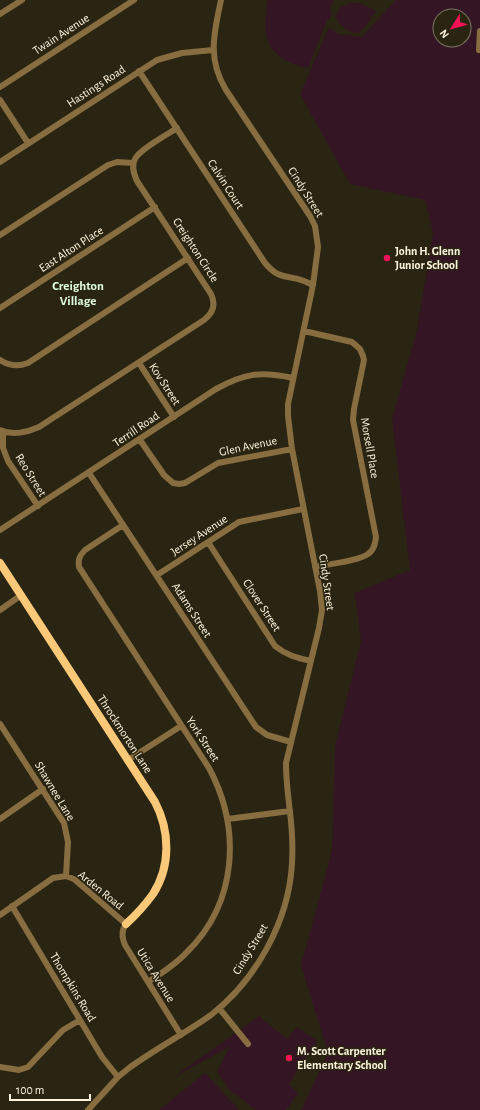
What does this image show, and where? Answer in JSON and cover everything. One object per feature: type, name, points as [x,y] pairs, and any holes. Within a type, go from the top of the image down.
[{"type":"street","points":[[0,14],[22,0]]},
{"type":"street","name":"Twain Avenue","points":[[0,87],[134,0]]},
{"type":"street","name":"Cindy Street","points":[[88,1110],[118,1077],[141,1059],[181,1035],[219,1008],[239,988],[256,965],[280,920],[288,893],[292,865],[292,836],[286,763],[319,628],[322,610],[292,449],[288,404],[313,285],[318,247],[315,226],[310,216],[223,84],[217,70],[213,50],[214,31],[221,0]]},
{"type":"street","points":[[479,50],[480,31]]},
{"type":"street","name":"Hastings Road","points":[[0,162],[157,60],[170,55],[213,50]]},
{"type":"street","name":"Calvin Court","points":[[139,71],[265,263],[273,272],[279,275],[304,281],[313,285]]},
{"type":"street","points":[[0,100],[28,143]]},
{"type":"street","points":[[0,236],[108,165],[117,162],[134,163],[140,153],[177,128]]},
{"type":"street","name":"Creighton Circle","points":[[2,431],[24,432],[39,427],[207,318],[212,312],[214,304],[213,297],[135,177],[134,163]]},
{"type":"street","name":"East Alton Place","points":[[0,308],[155,207]]},
{"type":"street","points":[[0,360],[7,364],[17,366],[33,360],[188,258]]},
{"type":"street","name":"Morsell Place","points":[[304,331],[352,342],[358,346],[364,356],[353,420],[376,538],[376,544],[373,549],[365,556],[315,567]]},
{"type":"street","name":"Kov Street","points":[[139,363],[174,417]]},
{"type":"street","name":"Terrill Road","points":[[0,530],[216,389],[251,374],[266,374],[293,378]]},
{"type":"street","name":"Reo Street","points":[[2,431],[3,448],[8,461],[38,506]]},
{"type":"street","name":"Glen Avenue","points":[[140,440],[164,476],[173,483],[179,484],[191,481],[218,463],[292,449]]},
{"type":"street","name":"Adams Street","points":[[89,472],[256,728],[267,736],[291,742]]},
{"type":"street","name":"Jersey Avenue","points":[[157,575],[235,524],[243,521],[303,509]]},
{"type":"street","name":"York Street","points":[[123,525],[84,550],[78,560],[79,567],[214,777],[228,819],[230,845],[228,870],[224,890],[216,911],[206,929],[188,951],[168,969],[148,982]]},
{"type":"street","name":"Clover Street","points":[[208,542],[275,646],[294,657],[311,661]]},
{"type":"street","name":"Throckmorton Lane","points":[[0,564],[160,810],[165,828],[167,846],[164,866],[158,885],[145,904],[126,924]]},
{"type":"street","points":[[0,610],[20,596]]},
{"type":"street","name":"Shawnee Lane","points":[[0,724],[59,815],[67,832],[68,842],[66,876]]},
{"type":"street","points":[[128,760],[181,726]]},
{"type":"street","points":[[0,819],[42,789]]},
{"type":"street","points":[[228,819],[290,811]]},
{"type":"street","name":"Arden Road","points":[[0,915],[53,878],[66,876],[74,879],[82,885],[126,924]]},
{"type":"street","name":"Thompkins Road","points":[[12,906],[102,1056],[118,1077]]},
{"type":"street","name":"Utica Avenue","points":[[126,924],[122,938],[125,945],[181,1035]]},
{"type":"street","points":[[219,1008],[248,1044]]},
{"type":"street","points":[[0,1067],[19,1070],[28,1067],[63,1030],[80,1020]]},
{"type":"shaded area","points":[[268,0],[333,0],[330,10],[332,12],[330,19],[328,18],[308,68],[290,63],[279,56],[268,41],[265,26]]},
{"type":"shaded area","points":[[396,0],[480,0],[480,1110],[301,1110],[328,1053],[301,965],[332,851],[335,746],[361,641],[355,593],[410,570],[392,419],[417,330],[433,233],[425,200],[350,184],[300,94],[329,27],[338,34],[362,37]]},
{"type":"shaded area","points":[[350,3],[360,3],[376,11],[365,27],[358,33],[347,30],[335,17],[340,8]]},
{"type":"shaded area","points":[[259,1016],[287,1039],[297,1027],[317,1041],[289,1084],[298,1093],[286,1110],[256,1110],[230,1090],[217,1072],[230,1046],[171,1079]]},
{"type":"shaded area","points":[[205,1073],[239,1110],[159,1110]]},
{"type":"place","name":"John H. Glenn Junior School","points":[[387,258]]},
{"type":"place","name":"M. Scott Carpenter Elementary School","points":[[289,1058]]},
{"type":"district","name":"Creighton Village","points":[[78,294]]}]
